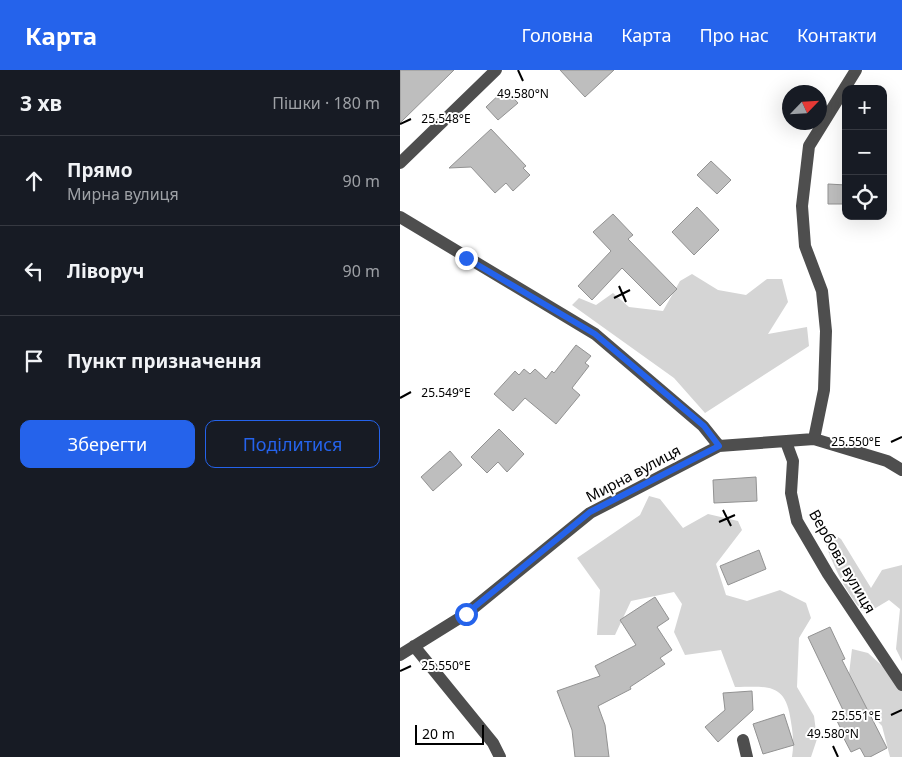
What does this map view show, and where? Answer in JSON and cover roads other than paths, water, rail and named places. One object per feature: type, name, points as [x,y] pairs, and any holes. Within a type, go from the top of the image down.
[{"type":"street","points":[[400,163],[496,70]]},
{"type":"street","points":[[814,439],[824,390],[826,331],[822,291],[804,246],[802,206],[810,146],[856,70]]},
{"type":"street","points":[[400,217],[595,334],[704,426],[719,446]]},
{"type":"street","name":"Мирна вулиця","points":[[400,655],[466,614],[590,512],[719,446],[814,439],[887,461],[902,470]]},
{"type":"street","name":"Вербова вулиця","points":[[786,442],[792,461],[791,493],[797,521],[828,574],[902,685]]},
{"type":"street","points":[[414,646],[493,743],[500,757]]},
{"type":"street","points":[[743,740],[747,757]]}]
